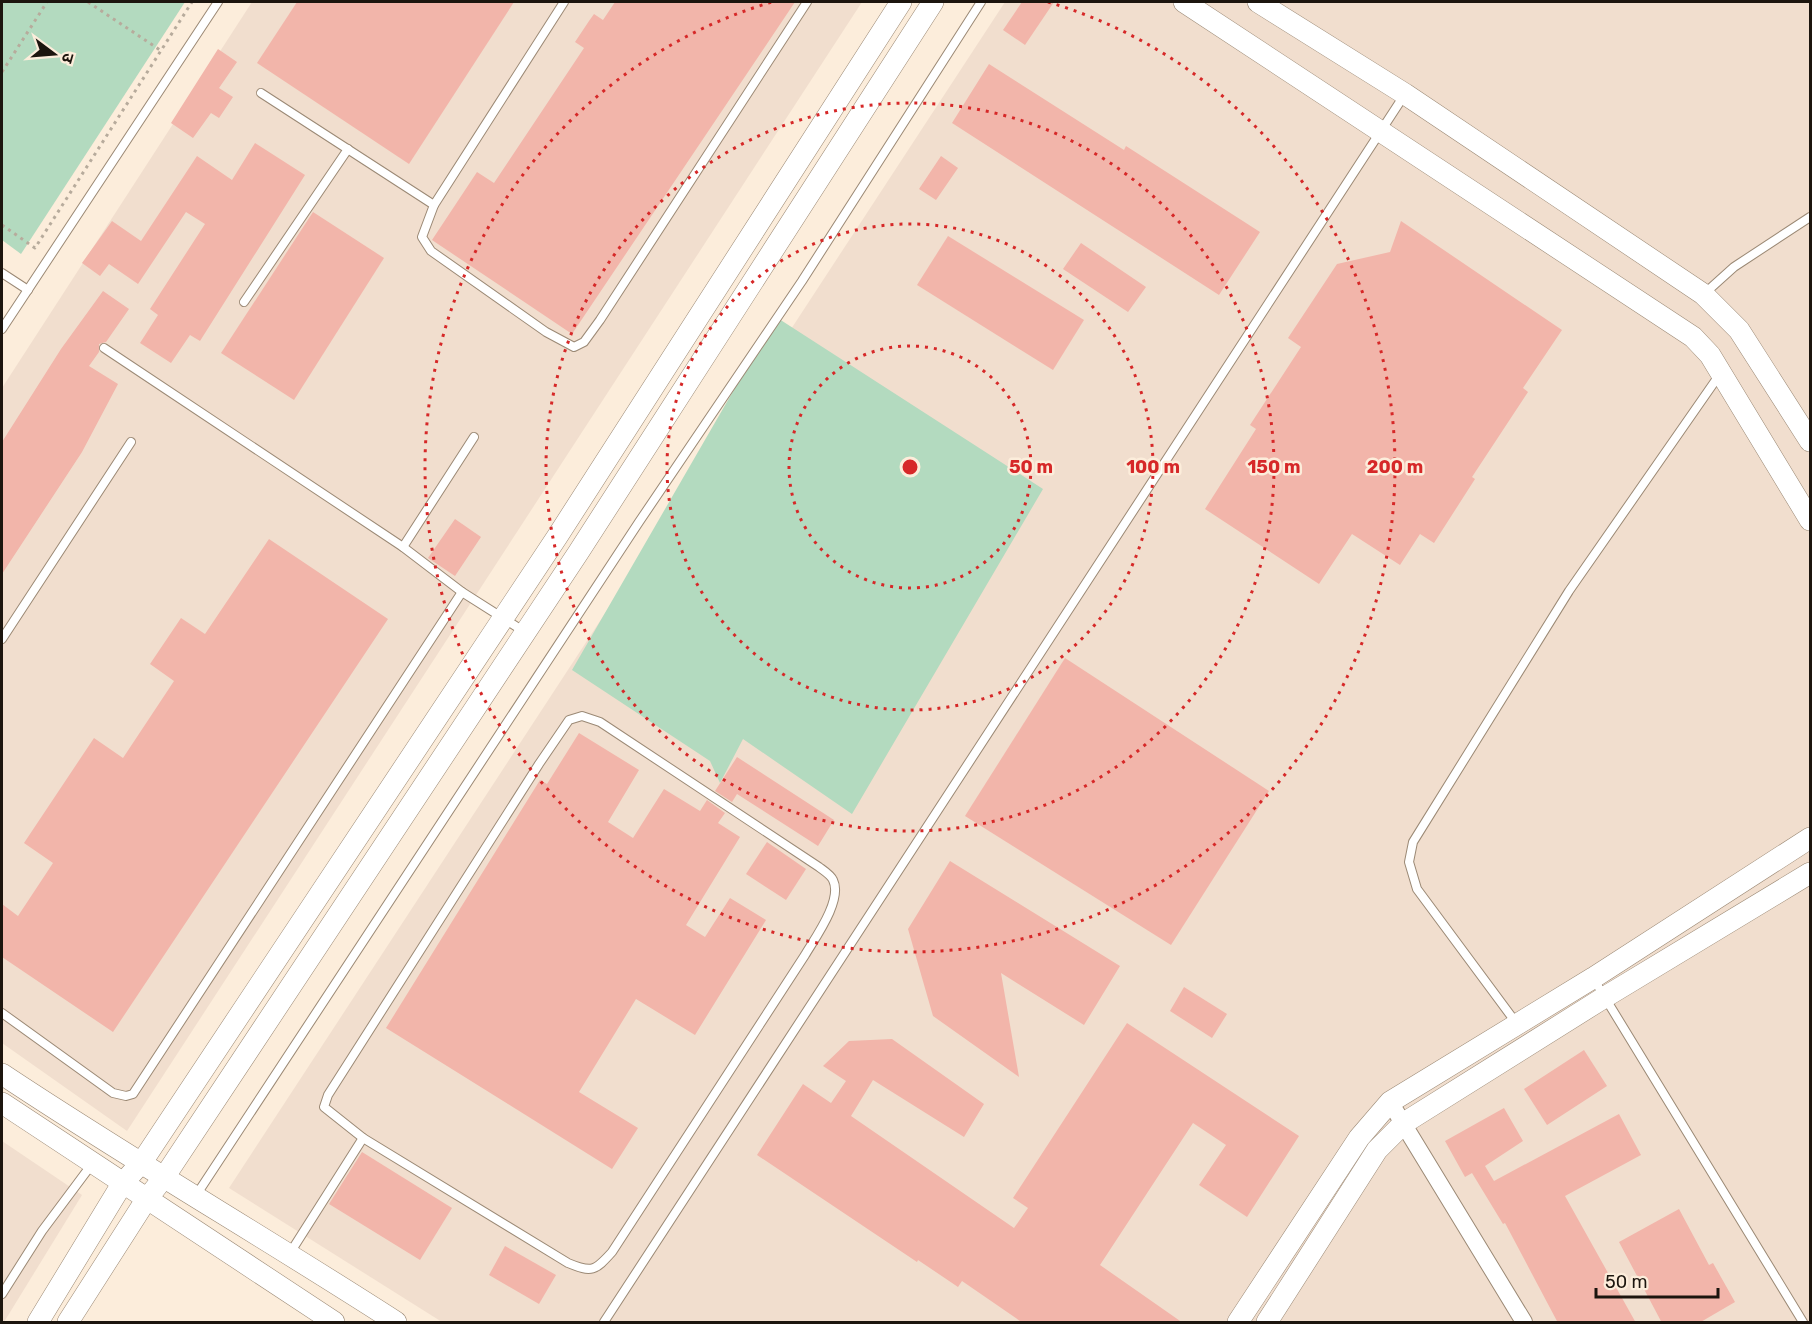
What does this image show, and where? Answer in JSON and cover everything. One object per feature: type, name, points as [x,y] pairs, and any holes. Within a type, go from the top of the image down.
[{"type":"street","points":[[38,1323],[122,1184],[142,1162],[557,537],[901,2]]},
{"type":"street","points":[[68,1323],[146,1200],[165,1176],[525,632],[933,2]]},
{"type":"street","points":[[1184,2],[1693,337],[1720,373],[1810,520]]},
{"type":"street","points":[[1258,2],[1405,94],[1703,294],[1739,330],[1810,441]]},
{"type":"street","points":[[1238,1323],[1359,1138],[1390,1102],[1593,978],[1810,838]]},
{"type":"street","points":[[1267,1323],[1377,1150],[1404,1123],[1605,997],[1810,873]]},
{"type":"street","points":[[2,1074],[95,1136],[142,1162],[195,1197],[290,1253],[396,1323]]},
{"type":"street","points":[[1390,1102],[1524,1323]]},
{"type":"street","points":[[2,1103],[334,1323]]},
{"type":"lane","points":[[2,329],[218,2]]},
{"type":"lane","points":[[564,2],[434,205],[422,237],[431,251],[546,332],[574,347],[584,342],[600,320],[807,2]]},
{"type":"lane","points":[[195,1197],[639,522],[802,281],[981,2]]},
{"type":"lane","points":[[261,93],[434,205]]},
{"type":"lane","points":[[604,1323],[1405,94]]},
{"type":"lane","points":[[244,302],[348,149]]},
{"type":"lane","points":[[1703,294],[1734,267],[1810,217]]},
{"type":"lane","points":[[2,273],[28,290]]},
{"type":"lane","points":[[104,348],[403,547],[462,592],[525,632]]},
{"type":"lane","points":[[1517,1024],[1417,889],[1409,862],[1413,842],[1569,591],[1720,373]]},
{"type":"lane","points":[[403,547],[474,437]]},
{"type":"lane","points":[[2,639],[131,442]]},
{"type":"lane","points":[[2,1013],[113,1093],[126,1096],[133,1094],[462,592]]},
{"type":"lane","points":[[582,716],[600,722],[819,867],[833,880],[835,894],[828,917],[805,955],[612,1252],[598,1268],[585,1270],[568,1263],[363,1138],[324,1107],[328,1095],[569,720],[582,716]]},
{"type":"lane","points":[[1593,978],[1803,1323]]},
{"type":"lane","points":[[290,1253],[363,1138]]},
{"type":"lane","points":[[2,1294],[42,1231],[93,1163]]},
{"type":"path","points":[[2,72],[47,2]]},
{"type":"path","points":[[88,2],[160,50]]},
{"type":"path","points":[[2,225],[35,248],[192,2]]},
{"type":"shaded area","points":[[252,2],[862,2],[127,1131],[2,1043],[2,388]]},
{"type":"shaded area","points":[[1005,2],[1810,2],[1810,1322],[442,1322],[229,1188]]},
{"type":"shaded area","points":[[2,1141],[82,1195],[4,1322],[2,1322]]},
{"type":"green space","points":[[2,2],[185,2],[21,254],[2,240]]},
{"type":"green space","points":[[776,317],[1043,489],[852,814],[743,739],[720,783],[710,761],[572,670]]},
{"type":"building","points":[[297,2],[514,2],[409,164],[257,63]]},
{"type":"building","points":[[615,2],[795,2],[572,334],[432,240],[477,172],[494,183],[584,48],[575,42],[589,21],[594,14],[603,20]]},
{"type":"building","points":[[1022,2],[1054,2],[1025,45],[1003,30]]},
{"type":"building","points":[[218,49],[237,62],[219,88],[233,97],[219,118],[211,113],[193,138],[171,123]]},
{"type":"building","points":[[989,64],[1124,150],[1126,146],[1260,232],[1219,295],[952,123]]},
{"type":"building","points":[[255,143],[305,175],[200,341],[190,335],[171,363],[140,343],[158,315],[150,309],[205,224],[186,212],[138,284],[109,264],[100,276],[82,263],[112,221],[141,241],[197,156],[232,180]]},
{"type":"building","points":[[941,156],[958,168],[936,200],[919,189]]},
{"type":"building","points":[[313,212],[384,258],[294,400],[221,353]]},
{"type":"building","points":[[1401,221],[1562,330],[1523,388],[1528,392],[1472,477],[1475,479],[1434,543],[1420,534],[1400,565],[1352,534],[1319,584],[1205,509],[1256,429],[1250,425],[1301,347],[1288,338],[1337,264],[1390,252]]},
{"type":"building","points":[[948,236],[1084,320],[1053,370],[917,285]]},
{"type":"building","points":[[1081,243],[1146,287],[1128,312],[1063,269]]},
{"type":"building","points":[[103,291],[129,309],[106,342],[99,344],[99,352],[89,366],[118,384],[82,452],[2,574],[2,442],[61,349]]},
{"type":"building","points":[[455,519],[481,537],[455,576],[428,558]]},
{"type":"building","points":[[269,539],[388,619],[113,1032],[2,957],[2,904],[18,916],[53,863],[24,843],[94,738],[123,758],[174,681],[150,664],[181,618],[205,634]]},
{"type":"building","points":[[1065,658],[1269,791],[1171,945],[965,816]]},
{"type":"building","points":[[579,733],[639,770],[608,822],[633,838],[664,789],[700,811],[707,800],[725,813],[718,823],[740,837],[686,925],[705,937],[730,898],[766,920],[695,1035],[636,999],[579,1092],[638,1128],[612,1169],[386,1028],[540,780],[547,784]]},
{"type":"building","points":[[737,757],[834,820],[818,846],[737,794],[732,802],[715,791]]},
{"type":"building","points":[[767,842],[806,869],[786,900],[746,874]]},
{"type":"building","points":[[950,861],[1120,966],[1084,1025],[1001,973],[1019,1077],[933,1016],[908,929]]},
{"type":"building","points":[[1184,987],[1227,1014],[1212,1038],[1170,1011]]},
{"type":"building","points":[[1127,1023],[1299,1136],[1247,1217],[1199,1185],[1226,1145],[1193,1123],[1100,1265],[1183,1323],[1023,1323],[962,1281],[958,1287],[918,1260],[917,1262],[757,1155],[803,1084],[831,1103],[846,1081],[823,1066],[849,1041],[892,1039],[984,1104],[964,1137],[873,1080],[851,1116],[1014,1228],[1028,1208],[1013,1198]]},
{"type":"building","points":[[1584,1050],[1607,1086],[1547,1125],[1524,1089]]},
{"type":"building","points":[[1504,1108],[1523,1141],[1485,1166],[1494,1181],[1619,1114],[1641,1155],[1565,1196],[1636,1323],[1558,1323],[1505,1223],[1503,1224],[1472,1173],[1465,1177],[1445,1141]]},
{"type":"building","points":[[362,1152],[452,1208],[420,1260],[329,1204]]},
{"type":"building","points":[[1679,1209],[1709,1265],[1713,1263],[1735,1302],[1699,1323],[1662,1323],[1619,1242]]},
{"type":"building","points":[[505,1246],[556,1275],[539,1304],[489,1275]]}]
